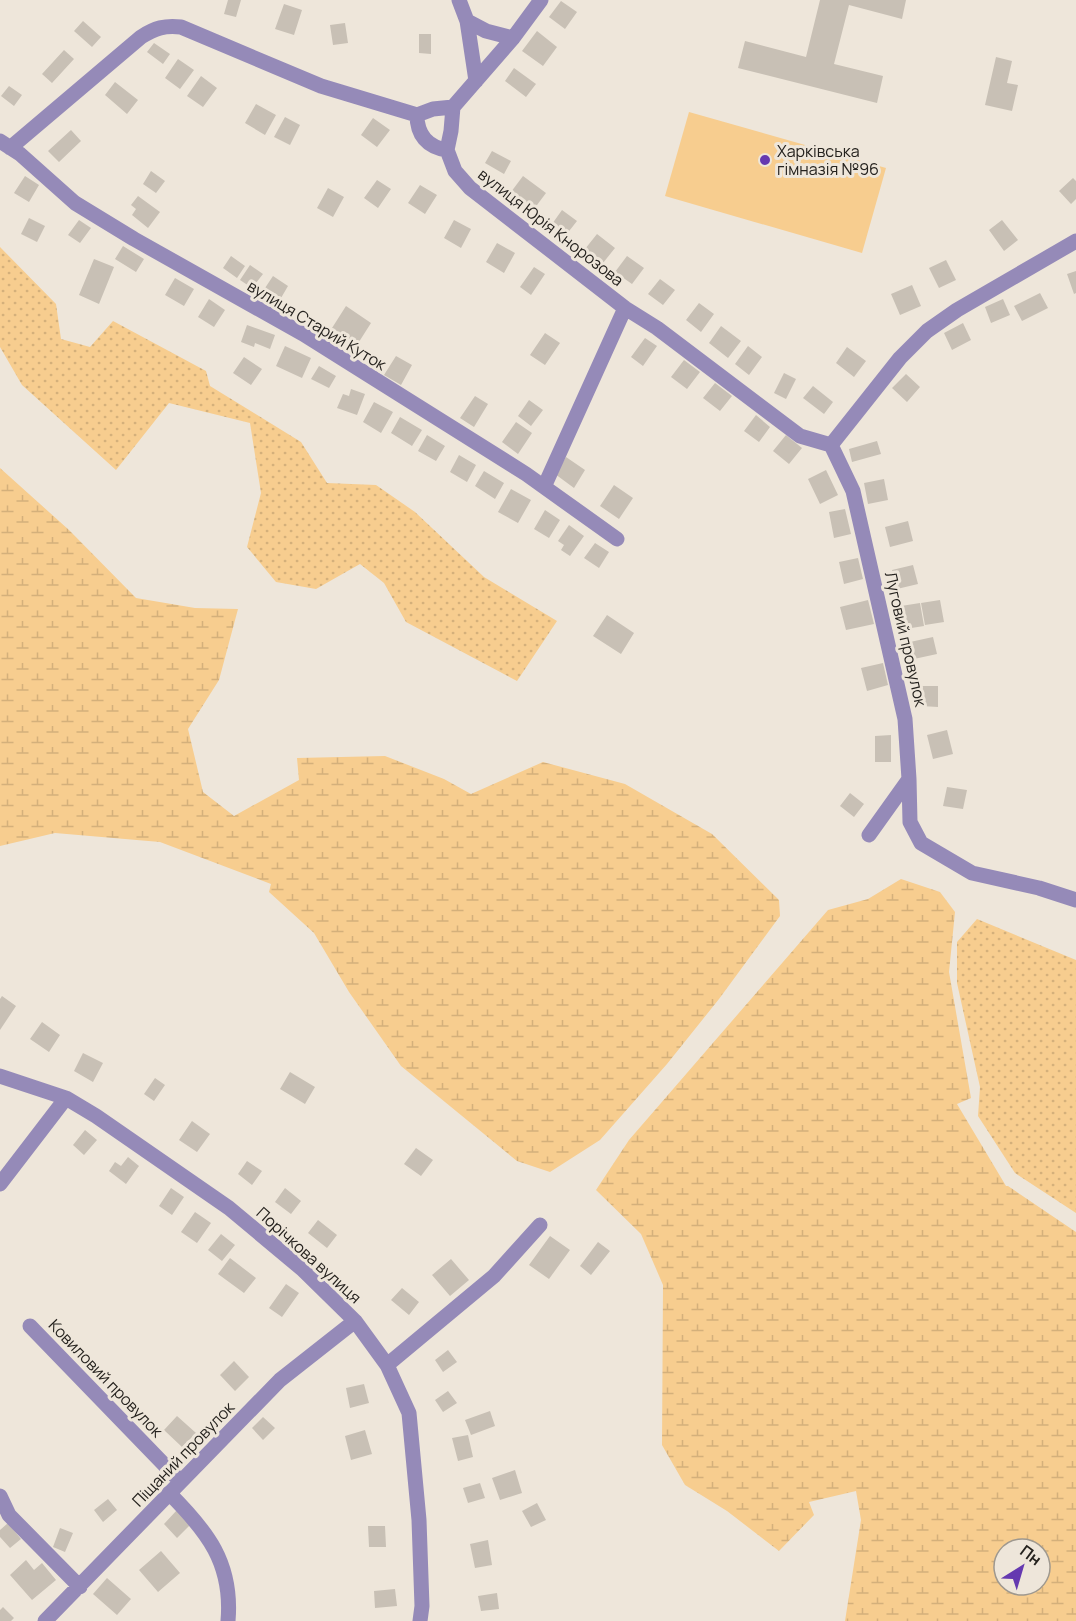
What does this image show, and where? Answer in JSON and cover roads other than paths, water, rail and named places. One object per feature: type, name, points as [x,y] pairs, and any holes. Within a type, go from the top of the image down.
[{"type":"street","points":[[459,0],[467,21],[476,81]]},
{"type":"street","points":[[417,115],[417,125],[421,135],[428,143],[447,150],[452,131],[453,107],[513,38],[541,0]]},
{"type":"street","points":[[467,21],[486,31],[513,38]]},
{"type":"street","points":[[5,144],[141,37],[153,29],[167,25],[181,27],[321,86],[417,115],[434,109],[453,107]]},
{"type":"street","name":"вулиця Старий Куток","points":[[5,144],[20,154],[75,203],[134,239],[303,334],[544,487],[617,539]]},
{"type":"street","name":"вулиця Юрія Кнорозова","points":[[447,150],[455,171],[470,188],[625,308],[657,328],[800,435],[831,445]]},
{"type":"street","points":[[831,445],[900,358],[927,332],[957,310],[1076,241]]},
{"type":"street","points":[[544,487],[625,308]]},
{"type":"street","name":"Луговий провулок","points":[[831,445],[853,491],[905,719],[910,822],[921,843],[972,873],[1039,888],[1076,900]]},
{"type":"street","points":[[869,835],[909,779]]},
{"type":"street","name":"Порічкова вулиця","points":[[0,1076],[66,1098],[96,1116],[229,1208],[303,1269],[355,1321],[387,1365],[409,1413],[419,1520],[422,1606],[420,1621]]},
{"type":"street","points":[[0,1184],[66,1098]]},
{"type":"street","points":[[387,1365],[494,1276],[540,1225]]},
{"type":"street","name":"Піщаний провулок","points":[[45,1621],[280,1380],[355,1321]]},
{"type":"street","name":"Ковиловий провулок","points":[[30,1326],[180,1481]]},
{"type":"street","points":[[169,1493],[196,1520],[211,1542],[222,1567],[229,1593],[228,1621]]},
{"type":"street","points":[[0,1496],[9,1515],[80,1587]]},
{"type":"place","name":"Харківська гімназія №96","points":[[765,160]]}]
